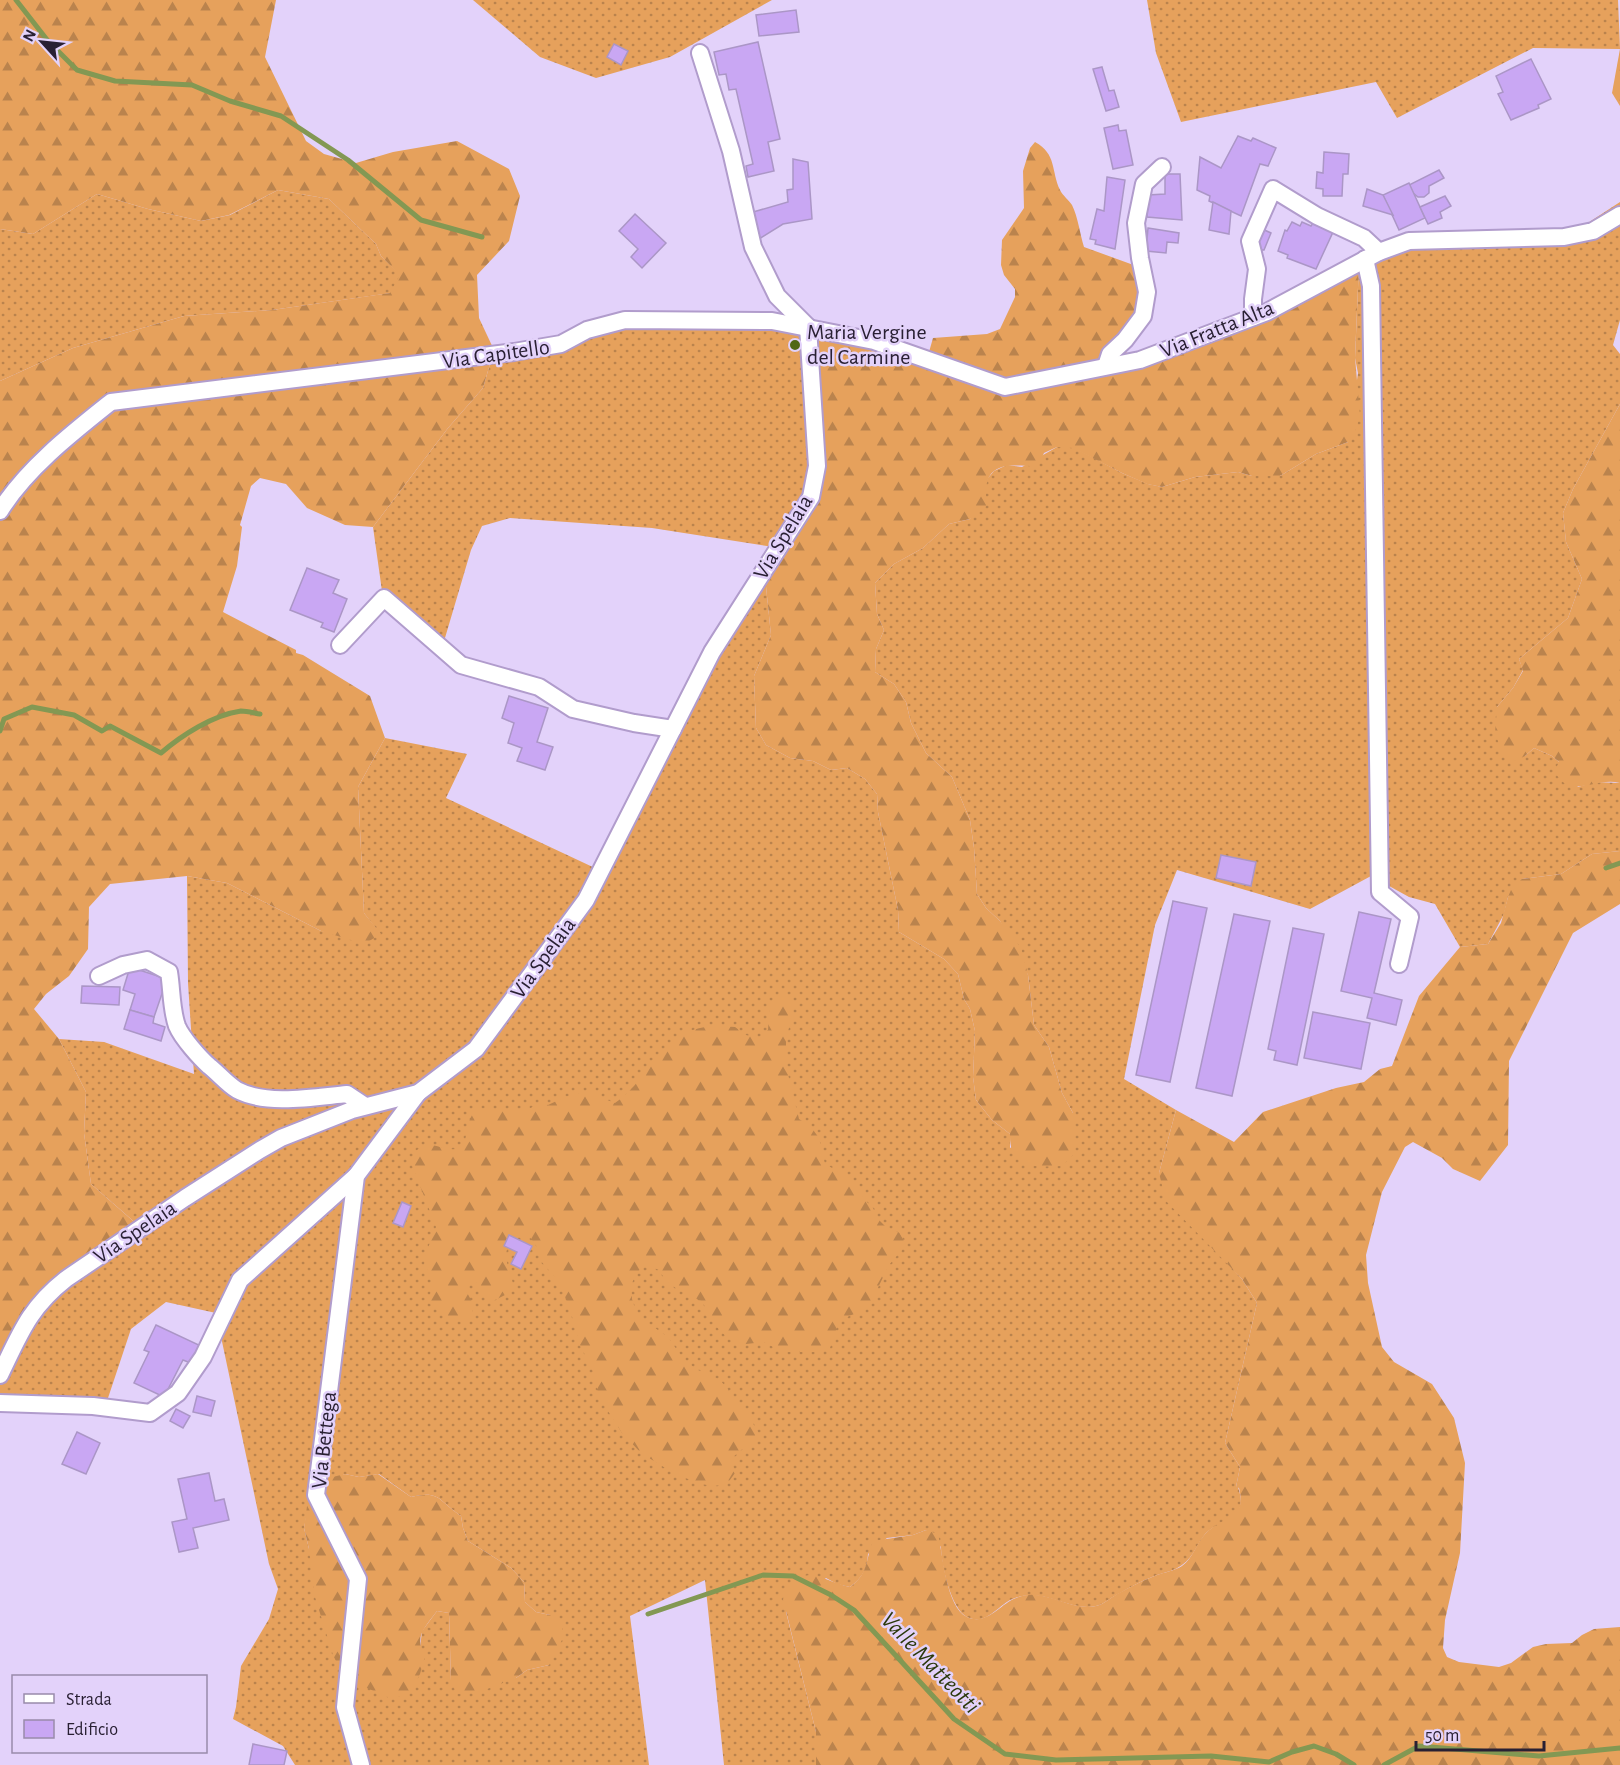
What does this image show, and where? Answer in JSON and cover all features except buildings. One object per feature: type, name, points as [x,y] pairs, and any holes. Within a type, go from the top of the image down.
[{"type":"street","points":[[700,53],[731,151],[753,247],[777,297],[808,327]]},
{"type":"street","points":[[1106,366],[1110,354],[1125,340],[1143,316],[1147,292],[1136,223],[1144,184],[1162,167]]},
{"type":"street","points":[[1253,317],[1257,269],[1250,242],[1273,189],[1317,216],[1364,238],[1372,255],[1380,892],[1410,917],[1399,964]]},
{"type":"street","name":"Via Fratta Alta","points":[[808,327],[874,341],[1005,387],[1140,360],[1266,312],[1372,255],[1409,241],[1564,237],[1593,231],[1620,215]]},
{"type":"street","name":"Via Capitello","points":[[0,512],[10,495],[66,439],[111,402],[514,352],[561,344],[587,330],[625,320],[772,321],[808,327]]},
{"type":"street","name":"Via Spelaia","points":[[0,1375],[33,1311],[66,1279],[260,1150],[312,1125],[365,1106],[418,1093],[476,1049],[586,900],[712,652],[811,497],[817,466],[808,327]]},
{"type":"street","points":[[340,645],[384,598],[462,665],[539,687],[573,709],[673,729]]},
{"type":"street","points":[[99,976],[123,964],[147,960],[169,972],[171,999],[178,1029],[202,1060],[237,1090],[266,1098],[306,1098],[347,1094],[365,1106]]},
{"type":"street","name":"Via Bettega","points":[[0,1403],[93,1406],[150,1413],[178,1393],[203,1357],[240,1280],[356,1176],[418,1093]]},
{"type":"street","name":"Via Bettega","points":[[356,1176],[316,1495],[358,1579],[345,1707],[361,1765]]},
{"type":"green space","points":[[0,0],[276,0],[265,57],[306,141],[324,154],[356,163],[393,152],[457,141],[509,169],[520,196],[509,241],[477,275],[479,318],[494,350],[483,388],[448,428],[373,527],[345,525],[307,508],[286,484],[260,478],[251,486],[240,525],[242,527],[237,566],[223,612],[296,650],[296,653],[370,696],[385,738],[358,787],[364,913],[381,934],[364,944],[321,931],[227,883],[187,876],[110,884],[89,907],[88,949],[69,976],[46,994],[34,1009],[59,1039],[86,1092],[84,1133],[91,1184],[140,1227],[59,1282],[0,1374],[0,381],[73,348],[184,316],[272,310],[390,293],[400,275],[381,256],[376,244],[329,199],[278,190],[229,215],[201,221],[97,194],[33,234],[0,229]]},
{"type":"green space","points":[[473,0],[772,0],[670,57],[596,78],[540,57]]},
{"type":"green space","points":[[1147,0],[1618,0],[1620,49],[1533,48],[1397,118],[1376,82],[1181,122],[1156,53]]},
{"type":"green space","points":[[1620,49],[1620,106],[1612,93]]},
{"type":"green space","points":[[1035,142],[1050,157],[1060,190],[1074,210],[1084,247],[1139,267],[1142,286],[1126,354],[1221,330],[1359,264],[1355,357],[1360,416],[1348,442],[1316,454],[1280,476],[1252,476],[1238,472],[1195,477],[1162,487],[1147,484],[1073,448],[1057,447],[1044,453],[1038,466],[998,468],[989,477],[987,483],[986,506],[970,519],[949,524],[923,548],[894,564],[875,583],[877,614],[884,630],[876,649],[875,672],[894,684],[906,702],[911,723],[926,753],[952,777],[970,820],[977,894],[986,908],[1000,921],[1021,948],[1028,975],[1034,1025],[1049,1047],[1062,1093],[1073,1113],[1074,1154],[1062,1166],[1033,1166],[1019,1160],[1011,1146],[1010,1134],[992,1120],[976,1100],[973,1077],[975,1031],[970,1009],[964,999],[958,974],[944,959],[899,932],[898,910],[878,812],[877,794],[865,779],[847,768],[831,770],[813,761],[790,758],[766,745],[756,728],[754,676],[771,635],[764,567],[813,480],[811,327],[927,359],[933,338],[987,334],[1000,329],[1015,297],[1015,289],[1004,275],[1001,265],[1002,240],[1024,208],[1023,171],[1030,148]]},
{"type":"green space","points":[[278,190],[329,199],[376,244],[381,256],[401,275],[391,293],[272,310],[184,316],[73,348],[0,381],[0,229],[33,234],[97,194],[201,221],[230,215]]},
{"type":"green space","points":[[1620,202],[1620,320],[1613,345],[1620,354],[1620,404],[1573,489],[1563,513],[1566,542],[1582,579],[1568,618],[1519,659],[1523,670],[1513,688],[1497,707],[1525,756],[1534,748],[1552,756],[1578,787],[1595,782],[1620,783],[1620,851],[1592,854],[1561,874],[1522,879],[1508,897],[1504,914],[1488,944],[1460,947],[1435,904],[1409,897],[1371,876],[1310,909],[1177,870],[1155,925],[1124,1079],[1176,1110],[1159,1173],[1222,1257],[1242,1279],[1257,1303],[1225,1443],[1240,1467],[1236,1487],[1239,1490],[1241,1504],[1237,1513],[1206,1533],[1190,1558],[1179,1567],[1143,1581],[1099,1605],[1077,1606],[1047,1597],[1026,1595],[1009,1601],[981,1619],[967,1617],[956,1605],[945,1575],[941,1547],[926,1530],[913,1535],[887,1538],[868,1554],[864,1572],[850,1587],[826,1578],[786,1612],[816,1732],[816,1765],[724,1765],[705,1580],[630,1616],[649,1765],[295,1765],[283,1746],[233,1719],[241,1666],[269,1619],[278,1589],[269,1564],[216,1313],[166,1302],[131,1329],[107,1401],[0,1397],[0,1375],[24,1324],[139,1226],[91,1184],[84,1133],[86,1092],[59,1039],[104,1042],[194,1074],[188,983],[187,876],[227,883],[321,931],[380,934],[364,913],[358,787],[385,738],[467,754],[446,798],[597,869],[764,567],[771,635],[754,676],[756,728],[766,745],[790,758],[813,761],[831,770],[847,768],[865,779],[877,794],[878,812],[898,910],[899,932],[944,959],[958,974],[975,1031],[973,1077],[976,1100],[992,1120],[1010,1134],[1010,1148],[1073,1113],[1062,1093],[1049,1047],[1034,1025],[1028,975],[1000,921],[986,908],[977,894],[970,820],[952,777],[926,753],[911,723],[906,702],[894,684],[875,672],[876,649],[884,630],[877,614],[875,583],[894,564],[923,548],[949,524],[970,519],[988,478],[994,471],[1007,465],[1022,467],[1057,447],[1073,447],[1122,473],[1162,487],[1195,477],[1238,472],[1252,476],[1280,476],[1316,454],[1348,442],[1358,373],[1355,358],[1359,264],[1410,243],[1577,230]],"holes":[[[345,1474],[359,1477],[379,1474],[411,1497],[428,1495],[439,1498],[461,1516],[468,1541],[511,1568],[524,1582],[525,1602],[536,1612],[550,1615],[549,1665],[527,1670],[516,1678],[451,1681],[449,1613],[437,1611],[422,1631],[420,1648],[309,1549],[304,1528],[312,1488]]]},
{"type":"green space","points":[[621,322],[811,327],[813,480],[780,548],[652,528],[510,518],[482,526],[471,550],[442,648],[382,591],[373,527],[448,428],[483,388],[494,350],[550,348]]},
{"type":"green space","points":[[1620,404],[1620,783],[1606,782],[1573,786],[1564,783],[1554,772],[1559,762],[1552,756],[1534,748],[1515,761],[1504,755],[1495,734],[1497,707],[1513,688],[1523,671],[1519,659],[1568,618],[1582,579],[1566,542],[1563,513],[1573,489]]},
{"type":"green space","points":[[1620,851],[1620,904],[1573,933],[1509,1061],[1508,1145],[1480,1181],[1453,1169],[1442,1158],[1413,1142],[1405,1147],[1382,1192],[1366,1255],[1368,1283],[1382,1347],[1394,1362],[1432,1384],[1454,1418],[1465,1463],[1460,1553],[1445,1620],[1443,1648],[1447,1657],[1459,1662],[1499,1667],[1511,1663],[1533,1647],[1572,1643],[1594,1629],[1620,1627],[1620,1765],[816,1765],[816,1732],[783,1599],[798,1579],[813,1575],[850,1587],[864,1572],[873,1541],[913,1535],[926,1530],[938,1534],[950,1592],[954,1603],[967,1617],[981,1619],[987,1617],[1010,1601],[1026,1595],[1037,1595],[1076,1606],[1096,1606],[1143,1581],[1182,1566],[1206,1533],[1237,1512],[1241,1499],[1239,1488],[1236,1487],[1240,1467],[1225,1443],[1257,1303],[1242,1279],[1166,1201],[1159,1173],[1176,1110],[1234,1142],[1263,1112],[1336,1088],[1364,1082],[1380,1069],[1392,1066],[1419,996],[1460,947],[1488,944],[1501,923],[1514,883],[1522,879],[1561,874],[1592,854]]},
{"type":"green space","points":[[780,994],[791,1000],[793,1013],[786,1039],[786,1066],[799,1119],[811,1127],[819,1138],[825,1164],[848,1177],[859,1187],[864,1199],[873,1208],[879,1220],[888,1229],[900,1233],[906,1245],[889,1265],[871,1302],[862,1311],[838,1324],[830,1348],[816,1352],[789,1352],[764,1342],[737,1345],[716,1326],[703,1302],[666,1281],[659,1270],[646,1265],[636,1273],[631,1286],[636,1311],[645,1321],[668,1337],[684,1360],[696,1369],[720,1380],[746,1411],[759,1434],[753,1446],[741,1450],[731,1459],[735,1473],[727,1484],[714,1486],[701,1484],[675,1474],[641,1453],[622,1433],[599,1397],[593,1371],[580,1345],[569,1306],[558,1281],[540,1260],[537,1247],[529,1236],[516,1234],[508,1247],[506,1258],[513,1284],[505,1295],[493,1301],[482,1294],[476,1282],[464,1287],[471,1300],[473,1314],[462,1322],[449,1319],[429,1303],[433,1276],[424,1266],[426,1253],[436,1227],[412,1165],[414,1152],[426,1144],[449,1149],[464,1148],[468,1124],[475,1110],[489,1108],[522,1110],[541,1102],[548,1105],[565,1097],[591,1090],[615,1103],[625,1095],[671,1043],[698,1028],[735,1027],[746,1035],[758,1038],[768,1030],[770,1002]]},
{"type":"green space","points":[[345,1474],[359,1477],[378,1474],[411,1497],[428,1495],[439,1498],[461,1516],[468,1541],[511,1568],[524,1582],[525,1602],[536,1612],[550,1615],[562,1626],[563,1638],[549,1665],[527,1670],[516,1678],[482,1691],[457,1694],[451,1681],[449,1613],[437,1611],[422,1632],[420,1643],[425,1656],[420,1674],[410,1693],[391,1699],[354,1682],[338,1665],[333,1655],[315,1597],[304,1528],[308,1499],[316,1481]]},
{"type":"waterway","points":[[16,0],[48,41],[77,70],[115,81],[192,85],[230,101],[281,116],[348,160],[421,220],[482,237]]},
{"type":"waterway","points":[[0,731],[4,719],[32,707],[74,715],[102,731],[110,726],[161,753],[178,739],[209,721],[241,711],[260,714]]},
{"type":"waterway","points":[[1606,868],[1620,863]]},
{"type":"waterway","name":"Valle Matteotti","points":[[648,1614],[763,1575],[793,1576],[831,1595],[854,1610],[954,1719],[1005,1754],[1056,1760],[1211,1756],[1269,1762],[1314,1746],[1336,1754],[1354,1765]]},
{"type":"waterway","name":"Valle Matteotti","points":[[1384,1765],[1419,1746],[1539,1756],[1620,1748]]},
{"type":"place","name":"Maria Vergine del Carmine","points":[[795,345]]}]
